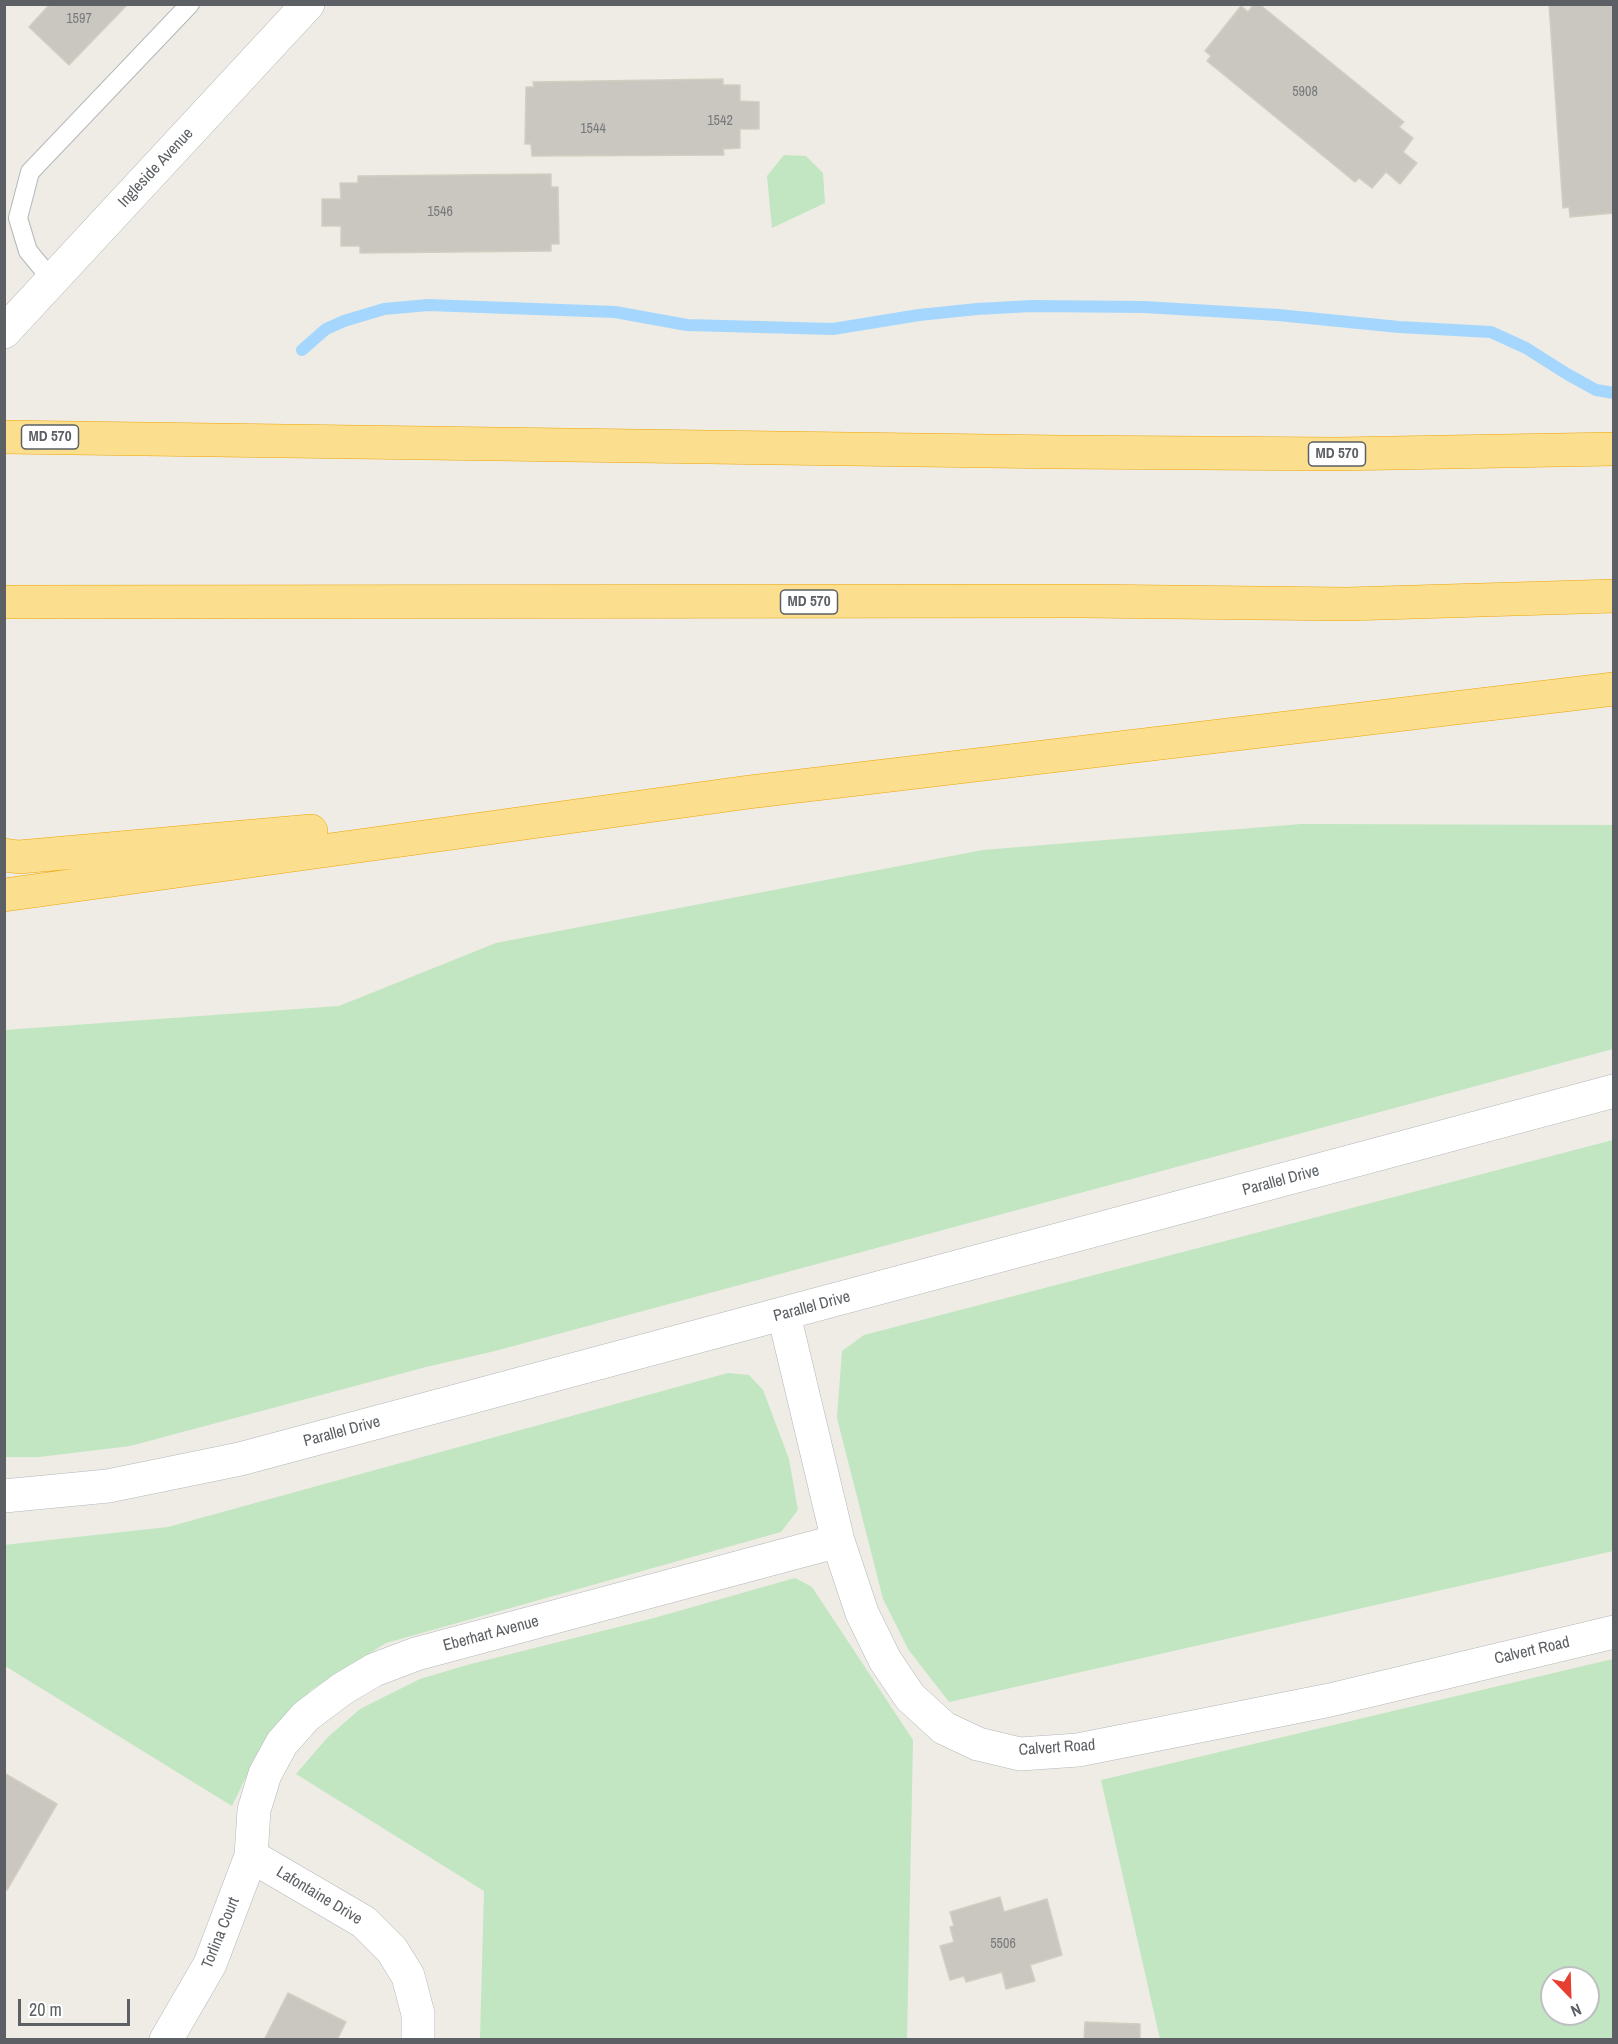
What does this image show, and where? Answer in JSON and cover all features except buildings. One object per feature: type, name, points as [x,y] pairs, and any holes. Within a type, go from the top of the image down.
[{"type":"highway","name":"MD 570","points":[[4,437],[1337,454],[1614,449]]},
{"type":"highway","name":"MD 570","points":[[4,602],[1083,601],[1347,604],[1614,596]]},
{"type":"highway","points":[[4,895],[749,792],[1614,689]]},
{"type":"highway","points":[[9,857],[749,792]]},
{"type":"street","name":"Ingleside Avenue","points":[[4,332],[308,4]]},
{"type":"street","name":"Parallel Drive","points":[[4,1496],[108,1486],[240,1459],[1614,1091]]},
{"type":"street","name":"Calvert Road","points":[[784,1315],[838,1541],[862,1613],[885,1660],[910,1697],[944,1728],[978,1744],[1020,1754],[1078,1750],[1319,1702],[1614,1632]]},
{"type":"street","name":"Eberhart Avenue","points":[[251,1856],[254,1810],[265,1774],[282,1743],[306,1716],[342,1689],[374,1670],[416,1654],[838,1541]]},
{"type":"street","name":"Torlina Court","points":[[166,2040],[210,1964],[251,1856]]},
{"type":"street","name":"Lafontaine Drive","points":[[251,1856],[364,1922],[392,1950],[408,1976],[418,2014],[418,2040]]},
{"type":"lane","points":[[52,280],[28,251],[18,218],[30,172],[189,4]]},
{"type":"green space","points":[[784,155],[806,156],[823,173],[825,203],[772,228],[767,176]]},
{"type":"green space","points":[[1301,824],[1613,825],[1613,1049],[495,1351],[426,1367],[130,1446],[39,1457],[5,1457],[5,1030],[339,1006],[496,943],[983,850]]},
{"type":"green space","points":[[1613,1140],[1613,1551],[949,1702],[908,1649],[883,1599],[837,1418],[842,1351],[864,1335]]},
{"type":"green space","points":[[728,1373],[749,1375],[763,1390],[789,1459],[798,1510],[781,1532],[386,1643],[311,1690],[260,1748],[232,1806],[5,1666],[4,1545],[168,1527]]},
{"type":"green space","points":[[795,1578],[812,1587],[913,1740],[907,2039],[480,2039],[484,1891],[296,1774],[327,1738],[360,1709],[420,1679],[654,1618]]},
{"type":"green space","points":[[1613,1659],[1613,2039],[1160,2039],[1101,1780]]},
{"type":"waterway","points":[[302,350],[326,329],[344,321],[384,309],[428,305],[615,312],[687,325],[833,329],[919,315],[977,309],[1032,306],[1144,307],[1491,332],[1526,348],[1596,390],[1614,393]]}]
